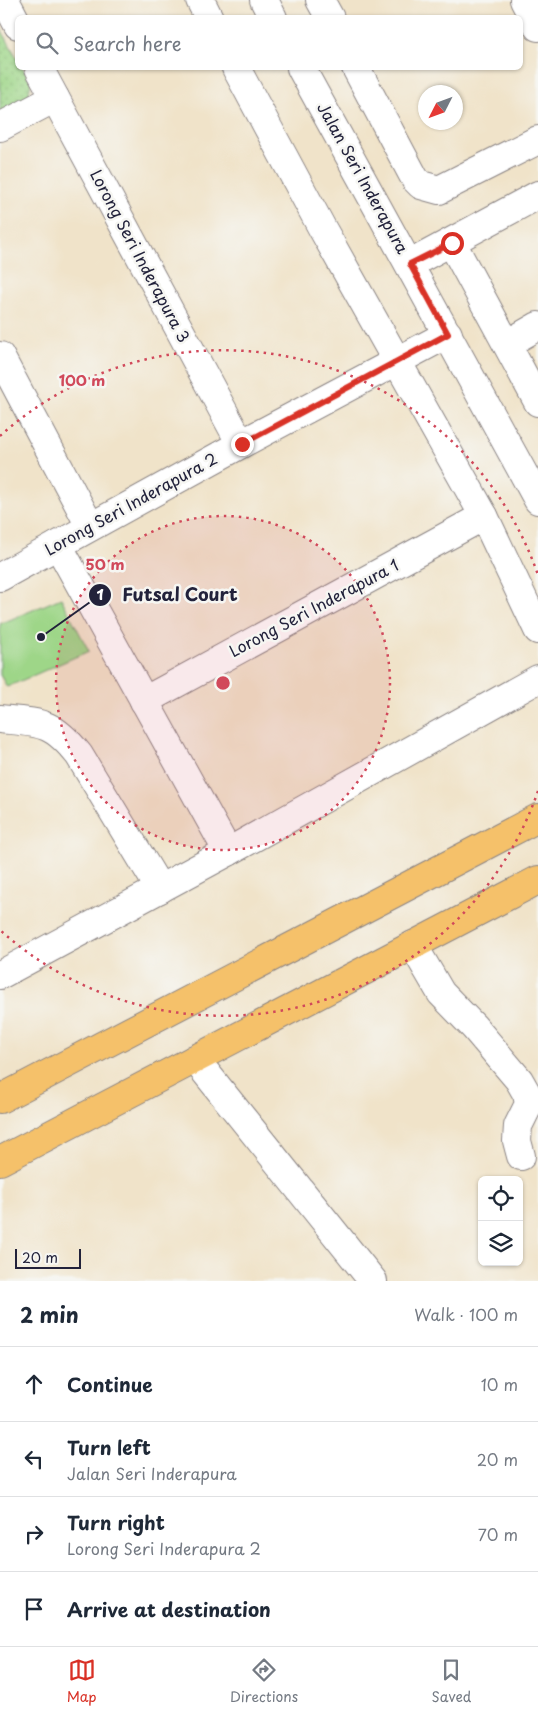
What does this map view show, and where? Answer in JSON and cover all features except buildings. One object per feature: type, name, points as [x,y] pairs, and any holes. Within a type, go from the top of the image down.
[{"type":"highway","points":[[0,1099],[538,818]]},
{"type":"highway","points":[[0,1161],[538,880]]},
{"type":"street","points":[[5,0],[15,19]]},
{"type":"street","points":[[200,0],[208,15]]},
{"type":"street","points":[[264,0],[272,15]]},
{"type":"street","points":[[320,0],[328,15]]},
{"type":"street","points":[[524,0],[538,26]]},
{"type":"street","name":"Lorong Seri Inderapura 3","points":[[40,70],[242,444]]},
{"type":"street","points":[[237,70],[322,228],[484,516],[538,630]]},
{"type":"street","name":"Jalan Seri Inderapura","points":[[302,70],[448,334],[528,453],[538,500]]},
{"type":"street","points":[[357,70],[415,178],[430,189],[439,190],[538,140]]},
{"type":"street","points":[[0,127],[55,98]]},
{"type":"street","points":[[410,264],[538,195]]},
{"type":"street","points":[[452,243],[538,402]]},
{"type":"street","points":[[507,344],[538,326]]},
{"type":"street","name":"Lorong Seri Inderapura 2","points":[[0,577],[58,546],[90,526],[448,334]]},
{"type":"street","points":[[0,356],[90,526]]},
{"type":"street","name":"Lorong Seri Inderapura 1","points":[[144,700],[484,516]]},
{"type":"street","points":[[58,546],[228,852]]},
{"type":"street","points":[[0,975],[228,852],[538,679]]},
{"type":"street","points":[[0,719],[46,724],[67,740],[79,755],[160,889]]},
{"type":"street","points":[[514,830],[538,810]]},
{"type":"street","points":[[413,945],[441,993],[491,1046],[519,1080],[527,1094],[529,1104],[518,1126],[517,1141],[521,1156]]},
{"type":"street","points":[[196,1059],[374,1281]]},
{"type":"green space","points":[[0,27],[15,54],[15,70],[24,70],[31,81],[28,99],[0,113]]},
{"type":"green space","points":[[61,598],[89,651],[7,687],[0,675],[0,624]]},
{"type":"place","name":"Futsal Court","points":[[41,637]]},
{"type":"route","points":[[242,444],[448,334],[410,264],[452,243]]}]
